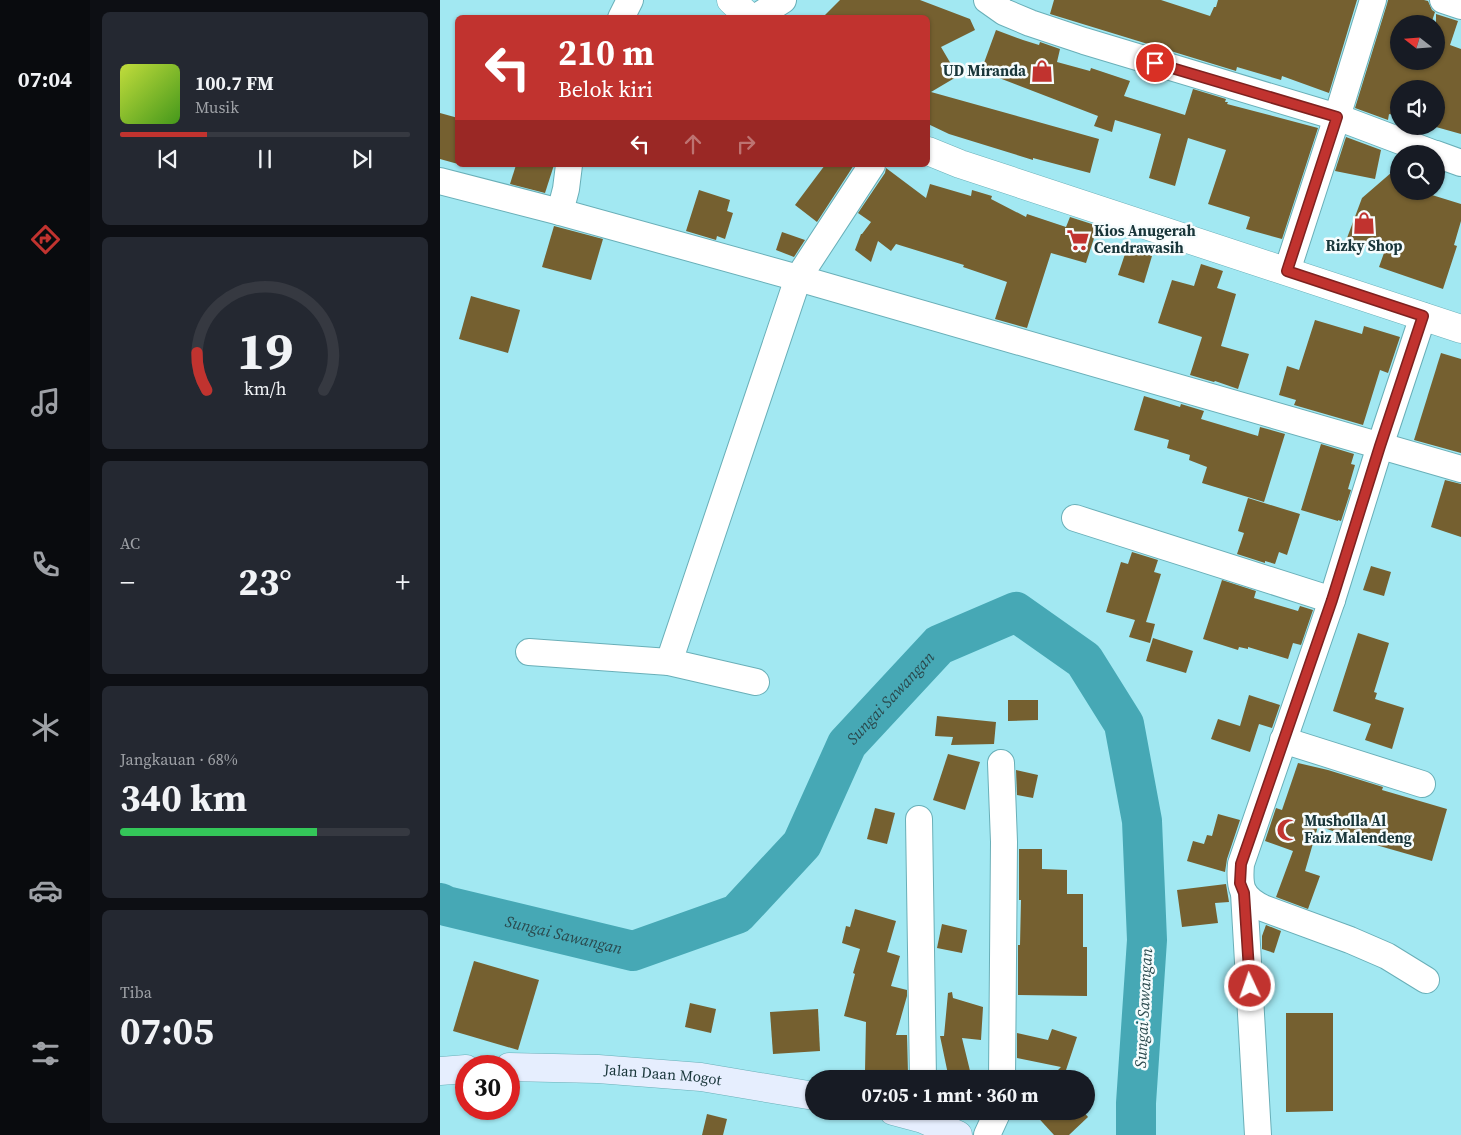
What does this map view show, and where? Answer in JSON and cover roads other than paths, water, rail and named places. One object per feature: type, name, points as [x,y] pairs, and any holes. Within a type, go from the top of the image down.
[{"type":"main road","name":"Jalan Daan Mogot","points":[[520,1067],[598,1069],[701,1077],[805,1094]]},
{"type":"main road","points":[[440,1072],[455,1070]]},
{"type":"main road","points":[[932,1120],[958,1135]]},
{"type":"street","points":[[622,15],[630,0]]},
{"type":"street","points":[[731,0],[747,15]]},
{"type":"street","points":[[760,15],[783,0]]},
{"type":"street","points":[[987,0],[1004,12],[1030,23],[1337,117],[1412,145]]},
{"type":"street","points":[[1287,271],[1373,0]]},
{"type":"street","points":[[1443,0],[1461,6]]},
{"type":"street","points":[[930,152],[960,164],[1461,329]]},
{"type":"street","points":[[1445,157],[1461,163]]},
{"type":"street","points":[[560,212],[569,167]]},
{"type":"street","points":[[668,662],[798,278],[871,167]]},
{"type":"street","points":[[440,182],[560,212],[798,278],[1461,470]]},
{"type":"street","points":[[1258,1135],[1244,893],[1240,883],[1241,864],[1332,600],[1423,316]]},
{"type":"street","points":[[1075,518],[1332,600]]},
{"type":"street","points":[[529,652],[668,662],[756,682]]},
{"type":"street","points":[[1284,740],[1422,784]]},
{"type":"street","points":[[1002,764],[1004,842],[1002,1070]]},
{"type":"street","points":[[919,819],[923,1070]]},
{"type":"street","points":[[1244,893],[1253,903],[1263,908],[1350,940],[1387,956],[1426,980]]},
{"type":"street","points":[[987,1135],[994,1120]]},
{"type":"waterway","name":"Sungai Sawangan","points":[[440,903],[633,951],[737,914],[802,844],[847,744],[939,645],[1016,612],[1084,660],[1124,724],[1142,821],[1147,940],[1136,1103],[1136,1135]]},
{"type":"place","name":"UD Miranda","points":[[1042,71]]},
{"type":"place","name":"Rizky Shop","points":[[1364,223]]},
{"type":"place","name":"Kios Anugerah Cendrawasih","points":[[1078,240]]},
{"type":"place","name":"Musholla Al Faiz Malendeng","points":[[1288,830]]}]
